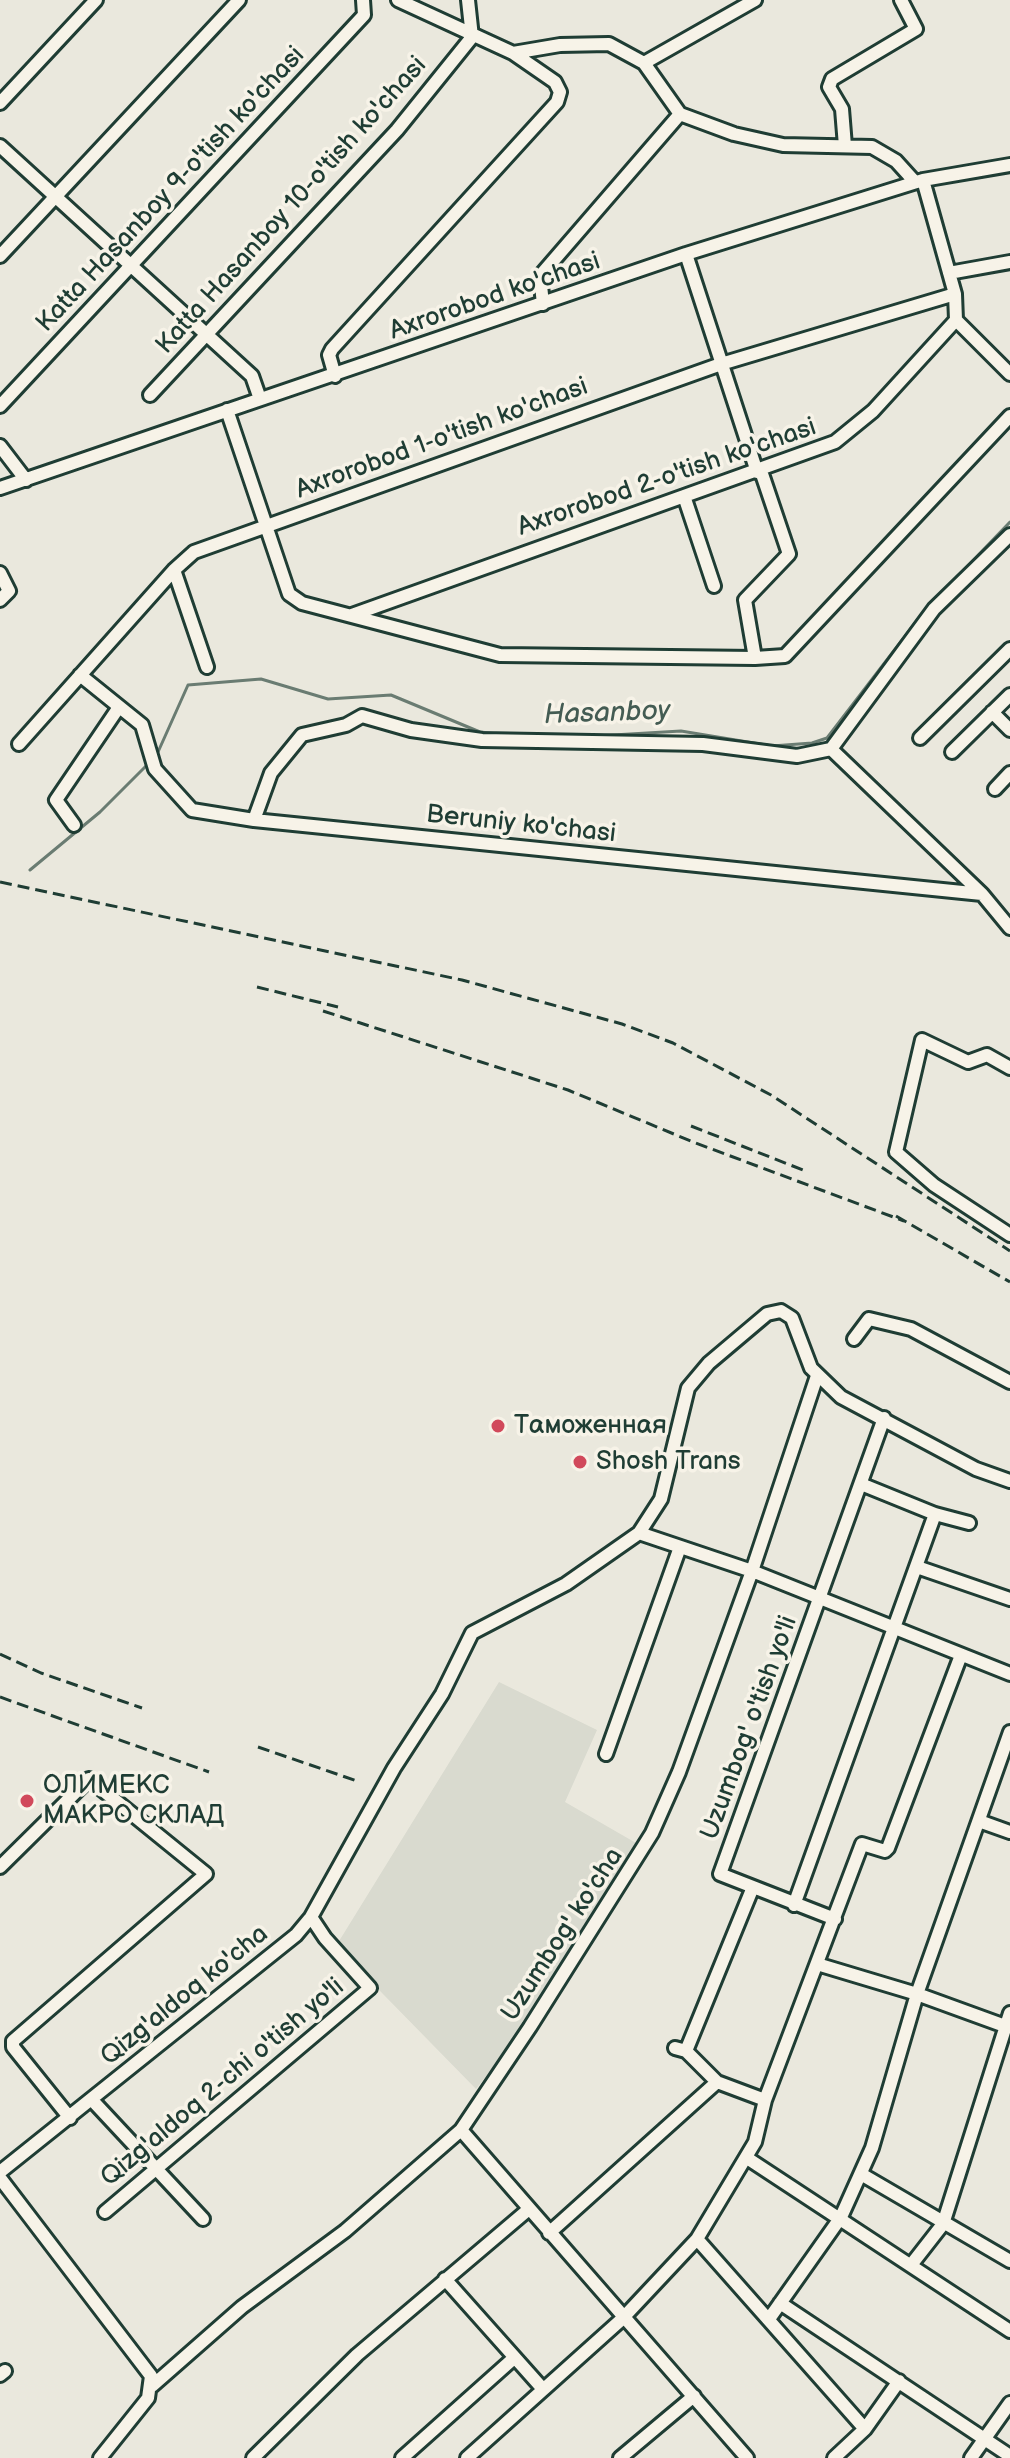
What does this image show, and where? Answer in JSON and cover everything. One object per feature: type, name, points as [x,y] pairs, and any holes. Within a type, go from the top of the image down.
[{"type":"street","points":[[0,103],[96,0]]},
{"type":"street","points":[[0,256],[239,0]]},
{"type":"street","name":"Katta Hasanboy 9-o'tish ko'chasi","points":[[0,406],[364,15],[363,0]]},
{"type":"street","points":[[335,376],[329,355],[332,349],[557,102],[560,92],[555,82],[513,53],[472,37],[398,0]]},
{"type":"street","points":[[468,0],[472,37]]},
{"type":"street","points":[[644,63],[755,0]]},
{"type":"street","points":[[845,146],[842,109],[829,87],[832,79],[916,29],[901,0]]},
{"type":"street","name":"Katta Hasanboy 10-o'tish ko'chasi","points":[[150,395],[397,130],[472,37]]},
{"type":"street","points":[[513,53],[560,45],[609,44],[644,63],[680,114],[734,134],[783,145],[880,150],[919,181],[955,294],[956,320],[1010,374]]},
{"type":"street","points":[[543,304],[540,276],[680,114]]},
{"type":"street","points":[[0,146],[252,376],[260,399]]},
{"type":"street","name":"Axrorobod ko'chasi","points":[[0,488],[686,254],[919,181],[1010,165]]},
{"type":"street","points":[[686,254],[721,364],[789,554],[745,600],[755,658]]},
{"type":"street","points":[[949,273],[1010,262]]},
{"type":"street","name":"Axrorobod 1-o'tish ko'chasi","points":[[19,744],[174,570],[194,552],[721,364],[955,294]]},
{"type":"street","name":"Axrorobod 2-o'tish ko'chasi","points":[[352,615],[835,442],[850,432],[956,320]]},
{"type":"street","points":[[227,410],[293,599],[500,655],[755,658],[785,656],[1010,416]]},
{"type":"street","points":[[0,446],[26,480]]},
{"type":"street","points":[[684,496],[714,586]]},
{"type":"street","points":[[254,820],[271,773],[302,735],[346,725],[362,716],[411,730],[482,740],[703,744],[797,756],[831,749],[934,609],[1010,535]]},
{"type":"street","points":[[174,570],[207,667]]},
{"type":"street","points":[[0,573],[9,591],[0,600]]},
{"type":"street","points":[[920,738],[1010,649]]},
{"type":"street","name":"Beruniy ko'chasi","points":[[80,675],[142,725],[155,769],[192,810],[254,820],[982,894]]},
{"type":"street","points":[[952,752],[1010,695]]},
{"type":"street","points":[[74,825],[56,800],[119,707]]},
{"type":"street","points":[[992,712],[1010,730]]},
{"type":"street","points":[[831,749],[982,894],[1010,928]]},
{"type":"street","points":[[995,789],[1010,773]]},
{"type":"street","points":[[1010,1068],[987,1055],[968,1062],[922,1040],[896,1152],[934,1185],[1010,1235]]},
{"type":"street","points":[[1010,1481],[976,1469],[841,1397],[817,1376],[807,1359],[802,1339],[787,1314],[769,1313],[694,1378],[682,1400],[661,1499],[639,1533],[752,1571],[1010,1674]]},
{"type":"street","points":[[854,1339],[869,1319],[911,1329],[1010,1382]]},
{"type":"street","name":"Uzumbog' ko'cha","points":[[100,2458],[150,2392],[242,2307],[345,2231],[461,2130],[652,1833],[679,1772],[752,1571],[817,1376]]},
{"type":"street","name":"Uzumbog' o'tish yo'li","points":[[753,1887],[720,1874],[884,1418]]},
{"type":"street","points":[[861,1484],[935,1514],[969,1523]]},
{"type":"street","points":[[794,1905],[892,1626],[935,1514]]},
{"type":"street","name":"Qizg'aldoq ko'cha","points":[[0,2175],[277,1952],[311,1917],[442,1694],[472,1633],[566,1584],[639,1533]]},
{"type":"street","points":[[606,1754],[680,1547]]},
{"type":"street","points":[[917,1567],[1010,1599]]},
{"type":"street","points":[[467,2458],[622,2319],[697,2239],[747,2158],[755,2142],[765,2100],[862,1844],[885,1851],[888,1848],[961,1655]]},
{"type":"street","points":[[769,2319],[841,2217],[872,2148],[917,1994],[1010,1732]]},
{"type":"street","points":[[0,1867],[85,1781],[93,1780],[206,1874],[13,2041],[13,2047],[70,2118]]},
{"type":"street","points":[[979,1821],[1010,1832]]},
{"type":"street","points":[[765,2100],[717,2082],[680,2050],[753,1887],[835,1919]]},
{"type":"street","name":"Qizg'aldoq 2-chi o'tish yo'li","points":[[105,2212],[370,1988],[325,1938],[311,1917]]},
{"type":"street","points":[[817,1964],[917,1994],[1005,2026]]},
{"type":"street","points":[[911,2265],[943,2224],[983,2107],[1010,2013]]},
{"type":"street","points":[[549,2233],[717,2082]]},
{"type":"street","points":[[92,2100],[203,2219]]},
{"type":"street","points":[[461,2130],[622,2319],[747,2458]]},
{"type":"street","points":[[747,2158],[1010,2331]]},
{"type":"street","points":[[861,2174],[1010,2261]]},
{"type":"street","points":[[0,2175],[145,2364],[150,2392]]},
{"type":"street","points":[[253,2458],[357,2355],[529,2209]]},
{"type":"street","points":[[697,2239],[865,2429]]},
{"type":"street","points":[[445,2279],[542,2388]]},
{"type":"street","points":[[780,2303],[1010,2456]]},
{"type":"street","points":[[402,2458],[514,2358]]},
{"type":"street","points":[[834,2458],[865,2429],[899,2381]]},
{"type":"street","points":[[620,2458],[694,2396]]},
{"type":"street","points":[[971,2458],[1010,2403]]},
{"type":"shaded area","points":[[499,1682],[597,1730],[565,1802],[636,1843],[537,2010],[476,2089],[336,1946]]},
{"type":"waterway","name":"Hasanboy","points":[[935,600],[1010,522]]},
{"type":"waterway","name":"Hasanboy","points":[[596,736],[681,731],[772,746],[812,743],[827,738],[929,605]]},
{"type":"waterway","name":"Hasanboy","points":[[158,752],[188,685],[261,679],[328,699],[391,695],[480,732],[509,735]]},
{"type":"waterway","name":"Hasanboy","points":[[30,870],[100,812],[148,764]]},
{"type":"railway","points":[[0,882],[462,980],[622,1024],[673,1043],[771,1095],[1010,1251]]},
{"type":"railway","points":[[257,987],[338,1007]]},
{"type":"railway","points":[[323,1011],[568,1090],[693,1142],[904,1221]]},
{"type":"railway","points":[[691,1126],[803,1170]]},
{"type":"railway","points":[[896,1216],[1010,1282]]},
{"type":"railway","points":[[0,1654],[41,1673],[142,1708]]},
{"type":"railway","points":[[0,1697],[209,1772]]},
{"type":"railway","points":[[258,1747],[357,1781]]},
{"type":"place","name":"Таможенная","points":[[498,1426]]},
{"type":"place","name":"Shosh Trans","points":[[580,1462]]},
{"type":"place","name":"ОЛИМЕКС МАКРО СКЛАД","points":[[27,1801]]}]
